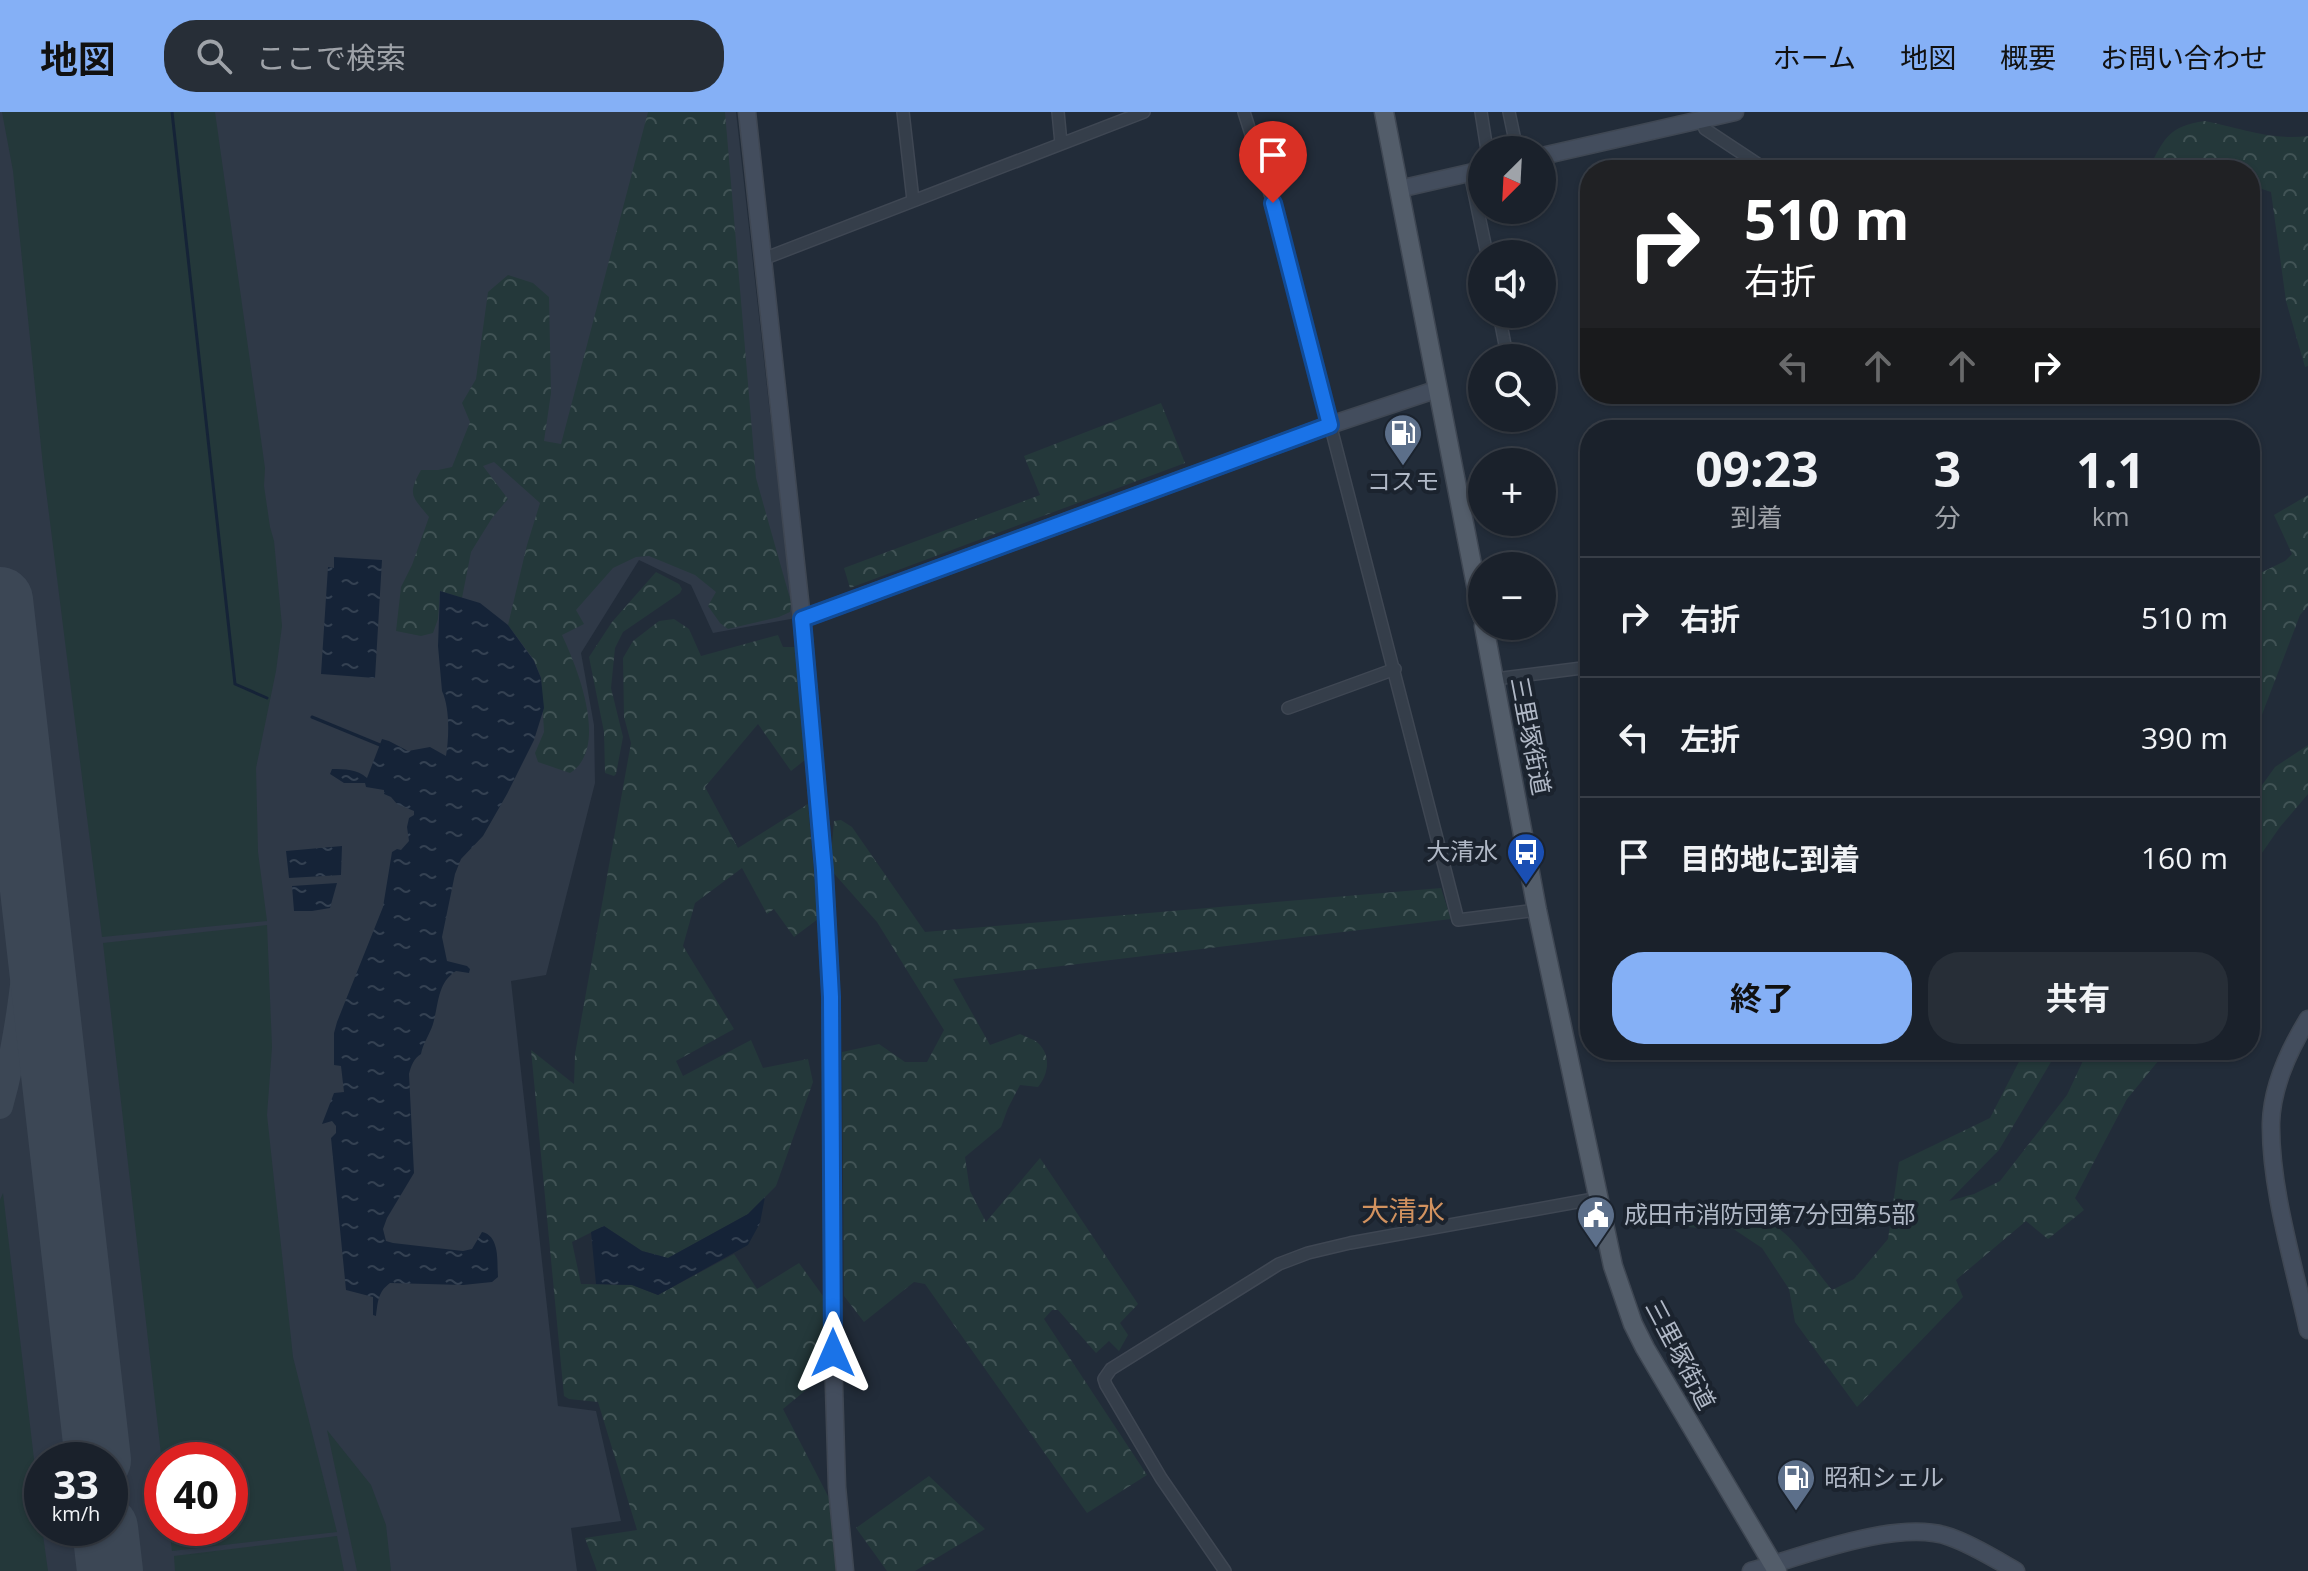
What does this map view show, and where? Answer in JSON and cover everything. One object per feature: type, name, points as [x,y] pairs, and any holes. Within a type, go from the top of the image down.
[{"type":"main road","points":[[1384,112],[1470,552]]},
{"type":"main road","name":"三里塚街道","points":[[1487,640],[1537,910],[1613,1266],[1633,1324],[1775,1568]]},
{"type":"street","points":[[747,112],[802,619],[824,870],[831,997],[833,1353],[838,1501],[845,1571]]},
{"type":"street","points":[[903,112],[913,200]]},
{"type":"street","points":[[1058,112],[1061,143]]},
{"type":"street","points":[[763,259],[1144,112]]},
{"type":"street","points":[[1244,112],[1273,203],[1458,920],[1537,910]]},
{"type":"street","points":[[1481,112],[1485,136]]},
{"type":"street","points":[[1509,112],[1514,136]]},
{"type":"street","points":[[1556,153],[1735,112]]},
{"type":"street","points":[[1702,120],[1705,129],[1752,160]]},
{"type":"street","points":[[1399,189],[1468,173]]},
{"type":"street","points":[[802,619],[1330,425],[1438,389]]},
{"type":"street","points":[[1495,679],[1580,668]]},
{"type":"street","points":[[1288,708],[1395,669]]},
{"type":"street","points":[[2308,1019],[2288,1055],[2277,1087],[2271,1122],[2274,1168],[2308,1330]]},
{"type":"street","points":[[1225,1571],[1161,1478],[1106,1385],[1104,1379],[1111,1369],[1279,1264],[1300,1256],[1350,1243],[1599,1198]]},
{"type":"street","points":[[1751,1571],[1775,1568],[1867,1538],[1906,1531],[1950,1537],[2016,1571]]},
{"type":"shaded area","points":[[0,112],[736,112],[796,618],[713,633],[691,585],[639,560],[581,653],[594,725],[595,783],[546,975],[511,981],[558,1406],[596,1411],[621,1521],[571,1528],[577,1571],[0,1571]]},
{"type":"green space","points":[[2,112],[215,112],[265,468],[264,486],[274,541],[282,626],[256,768],[258,852],[267,921],[102,937],[43,466],[13,171]]},
{"type":"green space","points":[[648,112],[725,112],[756,478],[791,602],[790,612],[728,629],[708,606],[716,592],[695,575],[649,556],[636,557],[613,568],[576,610],[584,624],[562,635],[582,686],[589,727],[588,745],[582,761],[570,773],[538,762],[535,753],[544,732],[541,678],[534,660],[508,625],[540,503],[494,462],[483,466],[508,499],[471,552],[462,598],[440,591],[438,619],[433,633],[421,636],[396,631],[401,587],[429,517],[413,495],[414,485],[421,470],[452,467],[470,422],[462,403],[476,379],[488,292],[508,275],[533,283],[549,297],[551,393],[544,441],[561,444]]},
{"type":"green space","points":[[2205,121],[2269,135],[2308,136],[2308,366],[2305,367],[2286,301],[2271,192],[2260,188],[2260,160],[2153,160],[2169,136],[2193,123]]},
{"type":"green space","points":[[1161,403],[1185,463],[850,588],[844,568],[1040,495],[1024,456]]},
{"type":"green space","points":[[2308,495],[2308,606],[2300,615],[2260,720],[2260,573],[2285,561],[2292,554],[2274,515]]},
{"type":"green space","points":[[656,572],[679,584],[682,589],[623,632],[615,648],[611,688],[623,737],[614,776],[605,773],[604,732],[589,657],[612,622]]},
{"type":"green space","points":[[674,619],[689,629],[701,656],[778,635],[783,647],[796,647],[805,760],[791,771],[758,724],[705,787],[738,848],[808,804],[818,919],[794,937],[774,909],[767,914],[742,868],[695,903],[683,946],[734,1029],[676,1061],[683,1076],[751,1040],[763,1068],[808,1059],[813,1082],[776,1186],[748,1214],[668,1258],[642,1251],[604,1226],[572,1242],[581,1284],[632,1285],[658,1295],[734,1254],[757,1289],[799,1263],[823,1296],[824,1375],[783,1409],[829,1498],[836,1571],[597,1571],[585,1538],[637,1530],[598,1402],[564,1396],[531,1050],[574,1084],[575,1054],[631,743],[624,717],[623,658],[633,641],[659,621]]},
{"type":"green space","points":[[2308,745],[2308,794],[2260,856],[2260,788],[2275,767]]},
{"type":"green space","points":[[841,820],[852,827],[925,932],[1441,888],[1451,919],[953,979],[990,1045],[1020,1034],[1038,1043],[1047,1059],[1046,1071],[1038,1087],[1020,1085],[1001,1127],[965,1157],[970,1191],[986,1222],[1040,1158],[1138,1304],[1120,1323],[1128,1335],[1119,1351],[1109,1341],[1096,1353],[1058,1310],[1052,1310],[1044,1319],[1147,1475],[1087,1513],[925,1284],[914,1282],[864,1322],[844,1296],[842,1052],[879,1044],[905,1062],[927,1062],[944,1030],[877,922],[830,869],[834,821]]},
{"type":"green space","points":[[267,925],[272,1047],[267,1115],[293,1357],[337,1532],[248,1542],[248,1442],[160,1442],[103,943]]},
{"type":"green space","points":[[2020,1060],[2052,1060],[1999,1150],[1949,1201],[1974,1194],[2000,1181],[2067,1095],[2083,1060],[2159,1060],[2127,1099],[2075,1198],[2084,1210],[2048,1239],[2026,1221],[1956,1280],[1963,1297],[1857,1407],[1795,1322],[1789,1289],[1762,1248],[1732,1228],[1665,1224],[1682,1216],[1700,1213],[1755,1216],[1771,1223],[1796,1244],[1832,1290],[1854,1279],[1888,1239],[1899,1162],[1990,1118]]},
{"type":"green space","points":[[3,1193],[32,1442],[24,1442],[24,1546],[45,1546],[48,1571],[0,1571],[0,1200]]},
{"type":"green space","points":[[327,1430],[371,1485],[386,1525],[391,1571],[357,1571]]},
{"type":"green space","points":[[929,1476],[985,1529],[915,1571],[887,1571],[856,1528]]},
{"type":"green space","points":[[337,1536],[344,1571],[175,1571],[174,1556]]},
{"type":"green space","points":[[171,1546],[215,1546],[172,1551]]},
{"type":"water","points":[[334,557],[382,560],[375,678],[321,674],[328,567],[334,568]]},
{"type":"water","points":[[440,591],[480,603],[508,625],[534,661],[541,678],[544,708],[534,740],[507,794],[483,836],[461,859],[455,874],[442,937],[447,961],[470,969],[469,973],[456,971],[445,982],[432,1028],[411,1068],[414,1173],[383,1229],[386,1241],[393,1243],[463,1251],[472,1249],[482,1232],[488,1234],[495,1244],[498,1277],[492,1282],[463,1285],[390,1283],[381,1293],[376,1316],[373,1315],[373,1297],[346,1290],[331,1138],[336,1133],[336,1126],[332,1121],[322,1124],[334,1093],[344,1092],[341,1066],[334,1065],[337,1022],[383,907],[392,852],[401,850],[409,841],[407,827],[414,811],[397,804],[384,794],[384,790],[366,787],[365,783],[344,783],[330,774],[332,769],[346,769],[367,778],[382,739],[408,751],[430,747],[446,756],[448,714],[442,691],[438,646]]},
{"type":"water","points":[[342,846],[341,875],[289,878],[286,851]]},
{"type":"water","points":[[337,883],[330,908],[294,911],[292,886]]},
{"type":"water","points":[[765,1197],[760,1223],[748,1245],[658,1295],[632,1285],[596,1284],[591,1232],[604,1226],[642,1251],[668,1258],[748,1214]]},
{"type":"waterway","points":[[172,112],[235,684],[267,698]]},
{"type":"waterway","points":[[312,717],[380,745]]},
{"type":"taxiway","points":[[0,1106],[17,1025],[33,889]]},
{"type":"runway","points":[[0,600],[96,1442]]},
{"type":"runway","points":[[107,1546],[110,1571]]},
{"type":"place","name":"コスモ","points":[[1403,467]]},
{"type":"place","name":"大清水","points":[[1526,886]]},
{"type":"place","name":"成田市消防団第7分団第5部","points":[[1596,1249]]},
{"type":"place","name":"昭和シェル","points":[[1796,1512]]},
{"type":"district","name":"大清水","points":[[1403,1211]]},
{"type":"route","points":[[833,1353],[831,997],[824,870],[802,619],[1330,425],[1273,203]]}]
